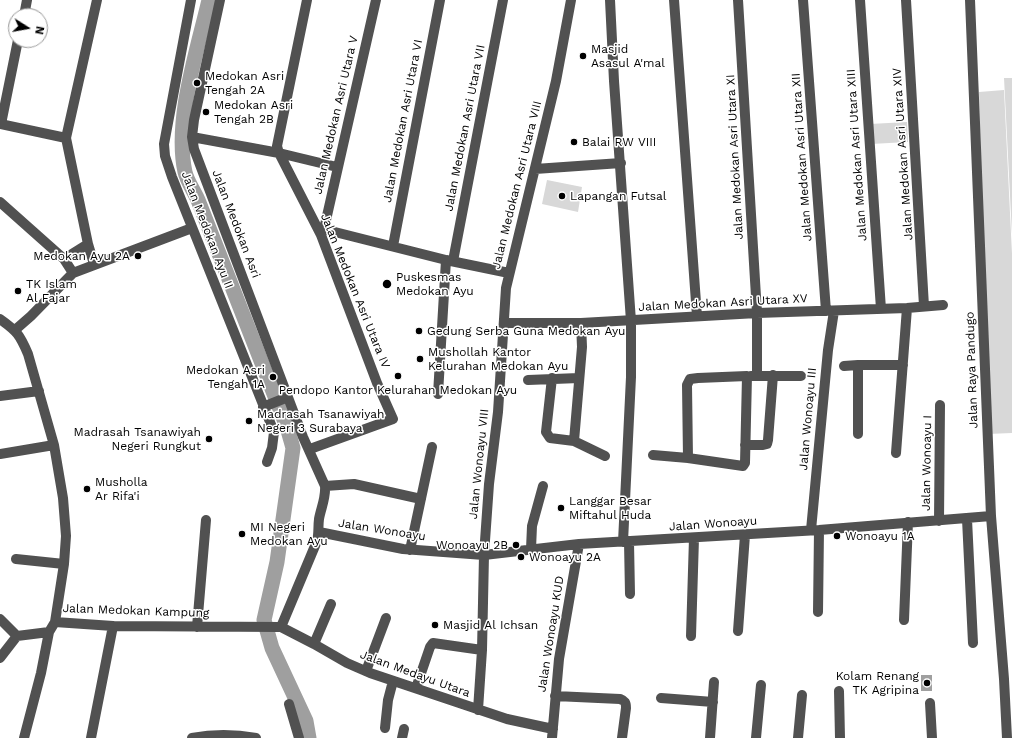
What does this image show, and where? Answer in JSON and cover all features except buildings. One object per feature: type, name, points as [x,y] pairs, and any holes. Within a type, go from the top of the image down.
[{"type":"street","points":[[94,264],[88,244],[66,138],[97,0]]},
{"type":"street","name":"Jalan Medokan Ayu II","points":[[191,0],[164,144],[165,156],[192,228],[266,406],[274,432],[272,448],[267,462]]},
{"type":"street","name":"Jalan Medokan Asri","points":[[220,0],[194,120],[192,137],[194,149],[286,398],[310,449]]},
{"type":"street","name":"Jalan Medokan Asri Utara IV","points":[[307,0],[277,146],[279,153],[320,230],[377,383],[393,419],[310,449]]},
{"type":"street","name":"Jalan Medokan Asri Utara V","points":[[320,230],[337,167],[376,0]]},
{"type":"street","name":"Jalan Medokan Asri Utara VI","points":[[393,246],[440,0]]},
{"type":"street","name":"Jalan Medokan Asri Utara VII","points":[[438,394],[450,261],[503,0]]},
{"type":"street","name":"Jalan Medokan Asri Utara VIII","points":[[500,377],[506,288],[509,272],[536,168],[556,81],[571,0]]},
{"type":"street","points":[[610,0],[614,85],[621,163],[631,321],[631,377],[625,479],[626,542],[630,594]]},
{"type":"street","points":[[674,0],[697,316]]},
{"type":"street","name":"Jalan Medokan Asri Utara XI","points":[[688,458],[740,466],[743,466],[745,462],[745,445],[757,313],[738,0]]},
{"type":"street","name":"Jalan Medokan Asri Utara XII","points":[[803,0],[830,311]]},
{"type":"street","name":"Jalan Medokan Asri Utara XIII","points":[[860,0],[881,309]]},
{"type":"street","name":"Jalan Medokan Asri Utara XIV","points":[[906,0],[924,306]]},
{"type":"street","name":"Jalan Raya Pandugo","points":[[970,0],[991,516],[1008,679],[1007,738]]},
{"type":"street","points":[[16,48],[0,124],[66,138]]},
{"type":"street","points":[[192,137],[279,153],[337,167]]},
{"type":"street","points":[[536,168],[621,163]]},
{"type":"street","points":[[0,202],[64,259],[73,273]]},
{"type":"street","points":[[0,319],[15,330],[31,316],[73,273],[192,228]]},
{"type":"street","points":[[320,230],[393,246],[450,261],[509,272]]},
{"type":"street","points":[[64,259],[88,244]]},
{"type":"street","name":"Jalan Medokan Asri Utara XV","points":[[504,323],[581,323],[631,321],[697,316],[907,308],[943,305]]},
{"type":"street","points":[[896,454],[907,308]]},
{"type":"street","name":"Jalan Wonoayu III","points":[[818,612],[815,530],[830,311]]},
{"type":"street","points":[[574,441],[582,347],[581,323]]},
{"type":"street","name":"Jalan Medokan Kampung","points":[[15,330],[23,340],[28,354],[54,445],[63,498],[66,536],[64,564],[55,622],[113,626],[278,627]]},
{"type":"street","points":[[858,434],[860,365]]},
{"type":"street","points":[[844,366],[903,366]]},
{"type":"street","points":[[745,445],[767,444],[773,375]]},
{"type":"street","points":[[653,455],[688,458],[687,385],[690,379],[773,375],[801,376]]},
{"type":"street","name":"Jalan Wonoayu VIII","points":[[478,710],[482,650],[484,554],[489,484],[498,412],[500,377]]},
{"type":"street","points":[[552,378],[546,432],[550,438],[574,441],[605,456]]},
{"type":"street","points":[[528,380],[579,378]]},
{"type":"street","points":[[0,396],[38,391]]},
{"type":"street","points":[[266,406],[286,398]]},
{"type":"street","name":"Jalan Wonoayu I","points":[[939,521],[940,406]]},
{"type":"street","points":[[0,454],[54,445]]},
{"type":"street","points":[[410,550],[432,447]]},
{"type":"street","points":[[278,627],[314,548],[319,532],[319,518],[325,495],[325,486],[310,449]]},
{"type":"street","points":[[325,486],[354,484],[421,498]]},
{"type":"street","points":[[531,549],[532,526],[543,486]]},
{"type":"street","name":"Jalan Wonoayu","points":[[319,532],[410,550],[484,554],[579,544],[745,535],[991,516]]},
{"type":"street","points":[[967,519],[973,643]]},
{"type":"street","points":[[197,627],[206,520]]},
{"type":"street","points":[[904,620],[908,522]]},
{"type":"street","points":[[738,631],[745,535]]},
{"type":"street","points":[[691,636],[694,538]]},
{"type":"street","name":"Jalan Wonoayu KUD","points":[[553,733],[555,696],[564,623],[579,544]]},
{"type":"street","points":[[16,559],[64,564]]},
{"type":"street","points":[[314,644],[331,604]]},
{"type":"street","points":[[366,671],[386,618]]},
{"type":"street","points":[[0,619],[18,636]]},
{"type":"street","points":[[24,738],[41,673],[49,632],[55,622]]},
{"type":"street","points":[[91,738],[113,626]]},
{"type":"street","name":"Jalan Medayu Utara","points":[[278,627],[314,644],[346,663],[366,671],[478,710],[553,733]]},
{"type":"street","points":[[0,658],[18,636],[49,632]]},
{"type":"street","points":[[416,688],[430,647],[433,643],[482,650]]},
{"type":"street","points":[[385,728],[388,700],[393,681]]},
{"type":"street","points":[[710,738],[714,682]]},
{"type":"street","points":[[756,738],[761,685]]},
{"type":"street","points":[[839,691],[840,738]]},
{"type":"street","points":[[798,738],[802,695]]},
{"type":"street","points":[[555,696],[624,700],[626,703],[626,708],[622,738]]},
{"type":"street","points":[[661,698],[713,702]]},
{"type":"street","points":[[930,703],[932,738]]},
{"type":"street","points":[[289,704],[299,738]]},
{"type":"street","points":[[192,738],[243,736],[256,738]]},
{"type":"shaded area","points":[[1004,78],[1012,78],[1012,235]]},
{"type":"shaded area","points":[[1004,90],[1012,254],[1012,433],[988,434],[979,92]]},
{"type":"shaded area","points":[[907,122],[908,142],[871,144],[870,124]]},
{"type":"shaded area","name":"Lapangan Futsal","points":[[547,180],[582,187],[578,212],[542,204]]},
{"type":"shaded area","name":"Kolam Renang TK Agripina","points":[[921,675],[932,675],[932,691],[921,691]]},
{"type":"waterway","points":[[209,0],[188,86],[182,131],[182,152],[185,172],[198,200],[287,427],[293,448],[277,562],[264,620],[272,648],[306,721],[309,738]]},
{"type":"place","name":"Masjid Asasul A'mal","points":[[583,56]]},
{"type":"place","name":"Medokan Asri Tengah 2A","points":[[197,83]]},
{"type":"place","name":"Medokan Asri Tengah 2B","points":[[206,112]]},
{"type":"place","name":"Balai RW VIII","points":[[574,142]]},
{"type":"place","name":"Lapangan Futsal","points":[[562,196]]},
{"type":"place","name":"Medokan Ayu 2A","points":[[138,256]]},
{"type":"place","name":"Puskesmas Medokan Ayu","points":[[387,284]]},
{"type":"place","name":"TK Islam Al Fajar","points":[[18,291]]},
{"type":"place","name":"Gedung Serba Guna Medokan Ayu","points":[[419,331]]},
{"type":"place","name":"Mushollah Kantor Kelurahan Medokan Ayu","points":[[420,359]]},
{"type":"place","name":"Pendopo Kantor Kelurahan Medokan Ayu","points":[[398,376]]},
{"type":"place","name":"Medokan Asri Tengah 1A","points":[[273,377]]},
{"type":"place","name":"Madrasah Tsanawiyah Negeri 3 Surabaya","points":[[249,421]]},
{"type":"place","name":"Madrasah Tsanawiyah Negeri Rungkut","points":[[209,439]]},
{"type":"place","name":"Musholla Ar Rifa'i","points":[[87,489]]},
{"type":"place","name":"Langgar Besar Miftahul Huda","points":[[561,508]]},
{"type":"place","name":"MI Negeri Medokan Ayu","points":[[242,534]]},
{"type":"place","name":"Wonoayu 1A","points":[[837,536]]},
{"type":"place","name":"Wonoayu 2B","points":[[516,545]]},
{"type":"place","name":"Wonoayu 2A","points":[[521,557]]},
{"type":"place","name":"Masjid Al Ichsan","points":[[435,625]]},
{"type":"place","name":"Kolam Renang TK Agripina","points":[[927,683]]}]
